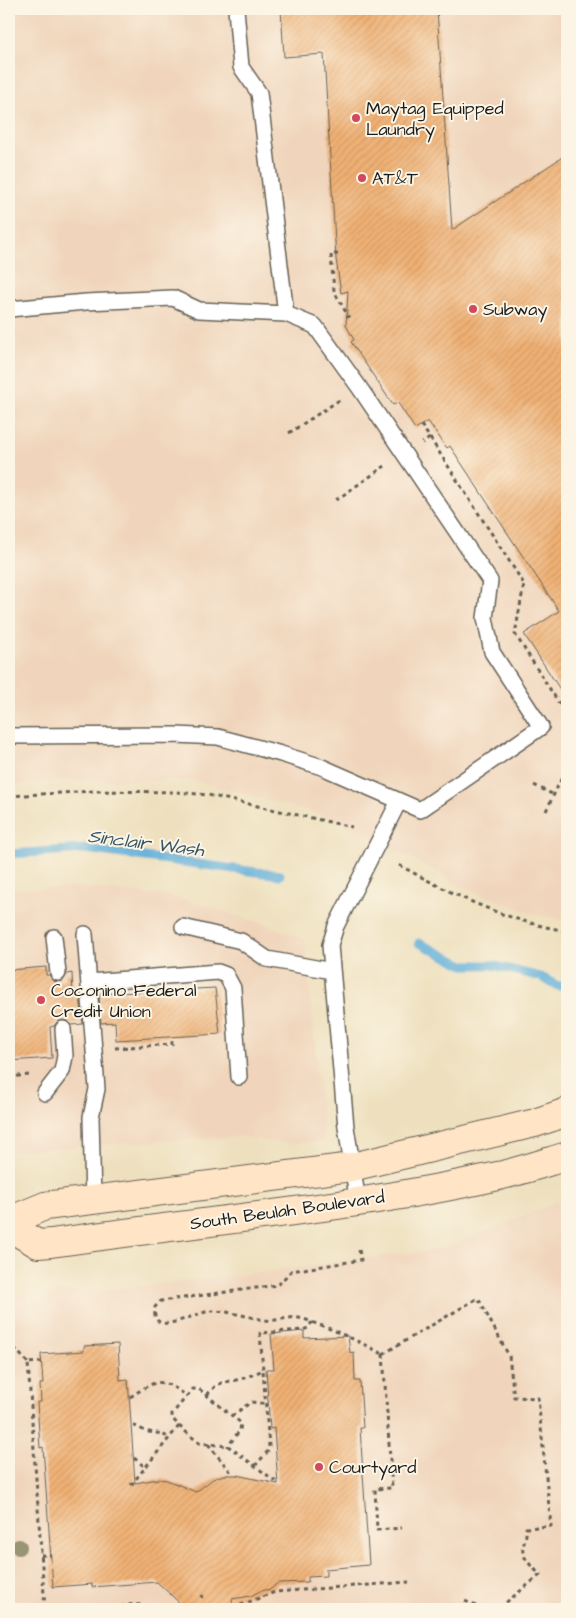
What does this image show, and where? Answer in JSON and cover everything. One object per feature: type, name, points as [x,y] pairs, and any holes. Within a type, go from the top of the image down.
[{"type":"main road","name":"South Beulah Boulevard","points":[[9,1221],[45,1206],[352,1167],[535,1123],[567,1112]]},
{"type":"main road","name":"South Beulah Boulevard","points":[[9,1227],[38,1244],[358,1202],[499,1176],[567,1156]]},
{"type":"lane","points":[[236,9],[241,67],[259,92],[286,314]]},
{"type":"lane","points":[[9,309],[86,302],[173,298],[199,310],[286,314],[315,326],[359,387],[490,581],[485,618],[492,652],[540,727],[420,810],[322,767],[218,737],[176,735],[9,736]]},
{"type":"lane","points":[[358,1202],[346,1127],[330,945],[336,926],[400,801]]},
{"type":"lane","points":[[183,927],[241,941],[267,959],[332,971]]},
{"type":"lane","points":[[85,934],[97,1089],[91,1117],[94,1201]]},
{"type":"lane","points":[[54,937],[58,972]]},
{"type":"lane","points":[[89,982],[218,972],[226,975],[233,988],[239,1077]]},
{"type":"lane","points":[[45,1093],[62,1071],[65,1056],[63,1029]]},
{"type":"path","points":[[338,254],[331,254],[334,291],[349,318]]},
{"type":"path","points":[[289,433],[342,398]]},
{"type":"path","points":[[417,446],[430,438],[421,425]]},
{"type":"path","points":[[336,500],[387,465]]},
{"type":"path","points":[[546,811],[567,767]]},
{"type":"path","points":[[534,784],[554,795]]},
{"type":"path","points":[[9,796],[93,791],[176,792],[208,795],[352,827]]},
{"type":"path","points":[[399,865],[454,895],[510,918],[567,932]]},
{"type":"path","points":[[112,1048],[172,1044],[172,1037]]},
{"type":"path","points":[[9,1077],[34,1074]]},
{"type":"path","points":[[359,1250],[361,1260],[290,1271],[278,1285],[162,1302],[155,1307],[154,1314],[156,1320],[161,1323],[170,1323],[209,1311],[236,1313],[268,1321],[298,1318],[346,1335],[383,1354]]},
{"type":"path","points":[[383,1354],[478,1298],[509,1356],[514,1397],[538,1398],[551,1526],[526,1528],[527,1538],[523,1549],[524,1555],[540,1575],[498,1609]]},
{"type":"path","points":[[255,1466],[269,1447],[260,1333],[302,1330],[308,1328],[312,1322]]},
{"type":"path","points":[[9,1342],[28,1364],[45,1609]]},
{"type":"path","points":[[383,1354],[392,1488],[375,1489],[378,1530],[402,1528]]},
{"type":"path","points":[[28,1364],[42,1362]]},
{"type":"path","points":[[207,1395],[214,1386],[222,1382],[242,1379],[263,1370]]},
{"type":"path","points":[[130,1397],[150,1384],[159,1381],[171,1385],[186,1396]]},
{"type":"path","points":[[228,1446],[240,1430],[241,1423],[199,1389],[193,1389],[172,1414],[172,1418],[178,1425],[199,1443],[228,1446],[278,1483]]},
{"type":"path","points":[[232,1416],[251,1402],[267,1404]]},
{"type":"path","points":[[131,1484],[170,1438],[178,1425]]},
{"type":"path","points":[[133,1426],[149,1432],[161,1433],[170,1438]]},
{"type":"path","points":[[208,1444],[233,1475]]},
{"type":"path","points":[[134,1458],[145,1467]]},
{"type":"path","points":[[41,1555],[51,1555]]},
{"type":"path","points":[[233,1608],[275,1592],[409,1582]]},
{"type":"path","points":[[466,1601],[480,1608],[489,1609]]},
{"type":"path","points":[[113,1609],[124,1605],[143,1604],[155,1609]]},
{"type":"shaded area","points":[[9,9],[567,9],[567,921],[530,913],[460,886],[406,855],[333,818],[196,781],[65,780],[9,785]]},
{"type":"shaded area","points":[[76,887],[177,897],[265,924],[305,940],[324,1142],[283,1143],[241,1137],[9,1152],[9,890]]},
{"type":"shaded area","points":[[567,1198],[567,1609],[9,1609],[9,1295],[127,1288],[445,1248]]},
{"type":"building","points":[[281,9],[437,9],[452,230],[567,154],[567,700],[524,634],[559,611],[450,446],[447,448],[428,421],[415,429],[398,403],[393,405],[351,342],[354,340],[346,325],[348,291],[341,293],[336,259],[324,54],[284,57]]},
{"type":"building","name":"Coconino Federal Credit Union","points":[[46,967],[46,975],[49,975],[55,982],[63,981],[67,974],[72,973],[73,996],[80,995],[83,1024],[71,1025],[63,1020],[50,1027],[52,1058],[9,1061],[9,970]]},
{"type":"building","points":[[215,988],[220,1034],[116,1040],[115,1022],[101,1023],[99,994]]},
{"type":"building","name":"Courtyard","points":[[304,1331],[304,1338],[348,1336],[350,1353],[354,1352],[355,1381],[360,1381],[363,1428],[360,1428],[369,1565],[326,1569],[326,1576],[308,1577],[308,1582],[278,1583],[271,1589],[260,1591],[251,1596],[232,1599],[233,1609],[186,1609],[157,1582],[92,1587],[92,1584],[53,1587],[43,1447],[40,1448],[37,1402],[41,1402],[40,1384],[43,1384],[41,1354],[84,1351],[84,1346],[118,1344],[120,1380],[128,1379],[135,1483],[158,1479],[167,1480],[196,1492],[213,1479],[223,1475],[236,1475],[278,1484],[274,1428],[270,1429],[266,1369],[274,1369],[271,1334]]},
{"type":"waterway","name":"Sinclair Wash","points":[[9,854],[85,849],[280,875]]},
{"type":"waterway","name":"Sinclair Wash","points":[[419,943],[464,965],[492,965],[541,977],[558,986],[567,986]]},
{"type":"place","name":"Maytag Equipped Laundry","points":[[356,118]]},
{"type":"place","name":"AT&T","points":[[362,178]]},
{"type":"place","name":"Subway","points":[[473,309]]},
{"type":"place","name":"Coconino Federal Credit Union","points":[[41,1000]]},
{"type":"place","name":"Courtyard","points":[[319,1467]]}]
